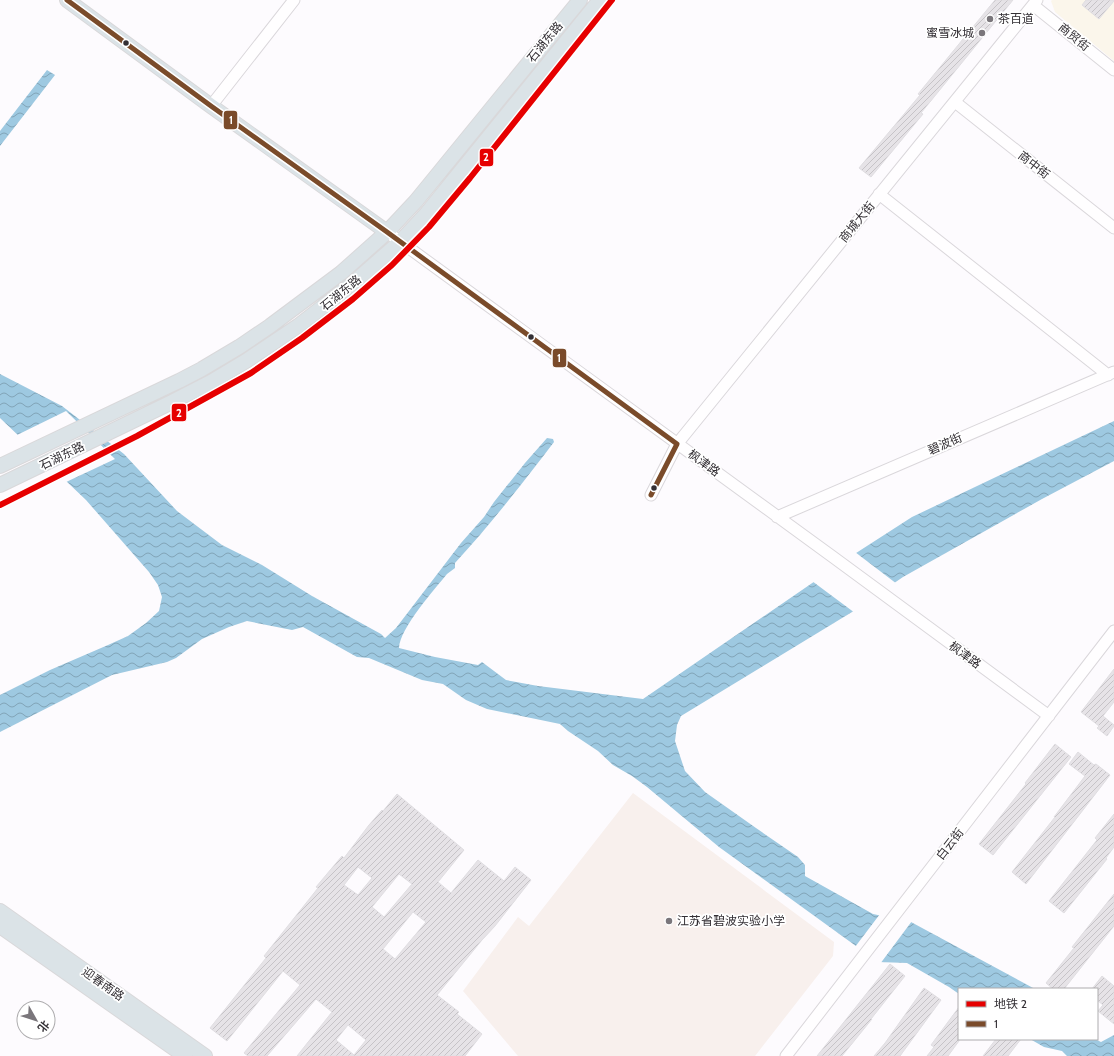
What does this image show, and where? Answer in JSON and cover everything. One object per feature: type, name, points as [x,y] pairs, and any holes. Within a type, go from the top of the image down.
[{"type":"main road","name":"枫津路","points":[[67,0],[211,106],[387,232]]},
{"type":"main road","name":"石湖东路","points":[[0,466],[179,380],[227,354],[270,326],[330,281],[387,232],[416,201],[580,0]]},
{"type":"main road","name":"石湖东路","points":[[0,485],[179,399],[235,368],[281,338],[318,311],[400,242],[427,213],[600,0]]},
{"type":"main road","name":"迎春南路","points":[[0,911],[205,1056]]},
{"type":"main road","name":"迎春南路","points":[[0,926],[184,1056]]},
{"type":"street","points":[[211,106],[294,0]]},
{"type":"street","name":"商贸街","points":[[1035,2],[1114,70]]},
{"type":"street","name":"商城大街","points":[[652,495],[677,444],[1035,2]]},
{"type":"street","name":"商中街","points":[[955,102],[1114,228]]},
{"type":"street","points":[[879,194],[1111,373]]},
{"type":"street","name":"枫津路","points":[[387,232],[1049,716]]},
{"type":"street","name":"碧波街","points":[[777,517],[1111,373]]},
{"type":"street","name":"白云街","points":[[786,1056],[1114,631]]},
{"type":"shaded area","points":[[1114,0],[1114,61],[1055,12],[1051,1]]},
{"type":"shaded area","name":"江苏省碧波实验小学","points":[[633,793],[834,942],[833,956],[755,1056],[518,1056],[463,991],[518,917],[529,926]]},
{"type":"water","points":[[47,70],[55,75],[0,146],[0,131]]},
{"type":"water","points":[[0,374],[62,406],[124,454],[177,511],[222,545],[262,565],[312,596],[381,634],[385,638],[396,628],[525,463],[547,438],[553,439],[554,442],[518,489],[455,563],[455,568],[447,574],[426,599],[405,630],[399,648],[435,657],[478,665],[482,662],[506,680],[538,686],[643,699],[853,555],[912,517],[1114,421],[1114,461],[1042,499],[903,577],[852,612],[681,716],[677,725],[675,741],[685,771],[705,792],[798,857],[805,865],[805,876],[873,914],[911,922],[1033,988],[958,988],[958,993],[907,963],[878,962],[719,847],[647,787],[613,765],[598,751],[560,724],[487,709],[466,700],[443,684],[422,680],[369,658],[357,657],[303,627],[292,630],[247,621],[229,627],[202,639],[176,658],[167,662],[112,675],[0,732],[0,695],[50,670],[128,636],[159,611],[162,597],[158,585],[149,572],[86,500],[0,418]]},
{"type":"water","points":[[1114,1035],[1114,1056],[1067,1056],[1062,1051],[1044,1047],[1032,1040],[1097,1040],[1101,1042]]},
{"type":"pier","points":[[66,411],[115,459],[64,483],[15,436]]},
{"type":"pier","points":[[855,552],[897,584],[855,613],[812,581]]},
{"type":"pier","points":[[880,914],[912,921],[880,964],[855,947]]},
{"type":"building","points":[[995,0],[1013,0],[871,177],[859,168],[920,95],[918,94]]},
{"type":"building","points":[[1086,0],[1114,1],[1099,19],[1082,5]]},
{"type":"building","points":[[1114,669],[1114,702],[1103,716],[1114,725],[1107,736],[1097,728],[1099,726],[1081,712]]},
{"type":"building","points":[[1055,744],[1071,757],[993,855],[979,844]]},
{"type":"building","points":[[1078,752],[1094,765],[1096,764],[1110,775],[1026,884],[1012,872],[1085,776],[1069,764]]},
{"type":"building","points":[[397,794],[464,850],[438,882],[451,893],[478,860],[504,881],[515,867],[531,880],[495,926],[437,995],[459,1012],[457,1014],[482,1034],[465,1056],[297,1056],[332,1012],[316,999],[267,1056],[248,1056],[244,1053],[300,985],[283,971],[227,1041],[210,1028],[266,958],[264,956],[318,888],[316,887],[342,856],[344,858],[369,825],[382,810],[383,811]],"holes":[[[358,867],[372,878],[358,895],[344,885]],[[399,874],[412,884],[384,917],[372,907]],[[413,912],[426,922],[395,959],[383,949]],[[348,1025],[366,1040],[354,1055],[336,1040]]]},
{"type":"building","points":[[1114,814],[1114,847],[1106,858],[1107,859],[1064,913],[1049,901],[1097,840],[1095,838]]},
{"type":"building","points":[[1114,894],[1114,926],[1065,988],[1052,988],[1046,983],[1074,948],[1072,947]]},
{"type":"building","points":[[890,964],[905,976],[872,1019],[842,1056],[817,1056]]},
{"type":"building","points":[[1102,976],[1114,986],[1114,1024],[1098,1011],[1103,1005],[1098,1001],[1098,988],[1093,988]]},
{"type":"building","points":[[924,988],[941,1000],[900,1056],[874,1056],[885,1043]]},
{"type":"building","points":[[958,1008],[959,1041],[948,1056],[927,1056],[934,1047],[931,1045]]},
{"type":"building","points":[[995,1040],[1020,1040],[1008,1056],[983,1056]]},
{"type":"metro line","name":"2","points":[[0,505],[137,436],[251,373],[302,338],[353,299],[392,265],[429,227],[612,0]]},
{"type":"transit line","name":"1","points":[[67,0],[677,444],[651,495]]},
{"type":"place","name":"茶百道","points":[[990,19]]},
{"type":"place","name":"蜜雪冰城","points":[[982,33]]},
{"type":"place","name":"江苏省碧波实验小学","points":[[669,921]]}]
